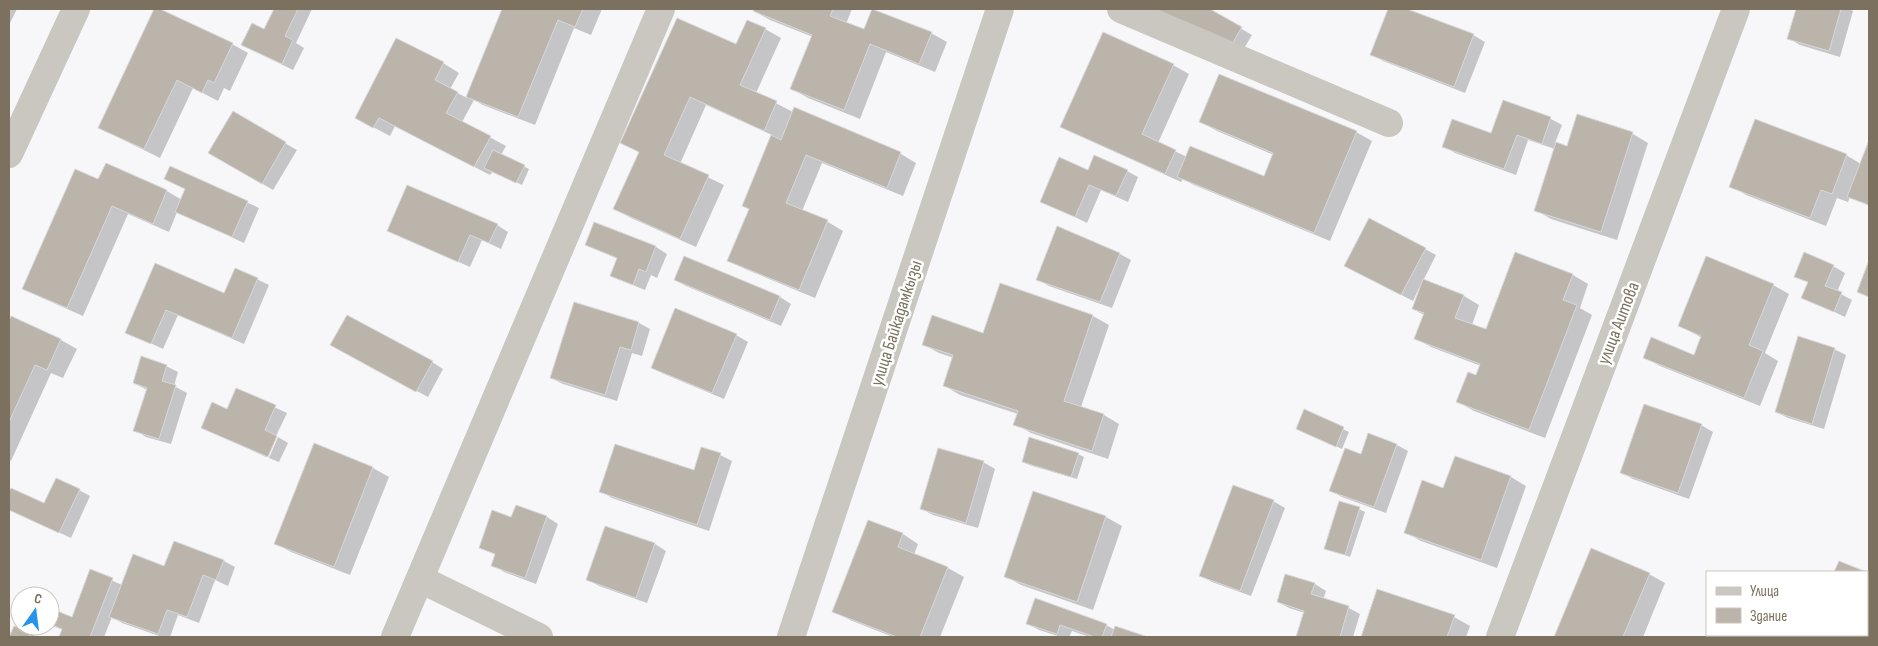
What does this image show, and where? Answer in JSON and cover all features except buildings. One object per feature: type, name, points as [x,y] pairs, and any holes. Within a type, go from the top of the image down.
[{"type":"street","points":[[9,154],[76,9]]},
{"type":"street","points":[[395,637],[661,9]]},
{"type":"street","name":"улица Байкадамкызы","points":[[791,637],[1000,9]]},
{"type":"street","points":[[1121,9],[1389,123]]},
{"type":"street","name":"улица Аитова","points":[[1500,637],[1736,9]]},
{"type":"street","points":[[420,578],[539,637]]}]
